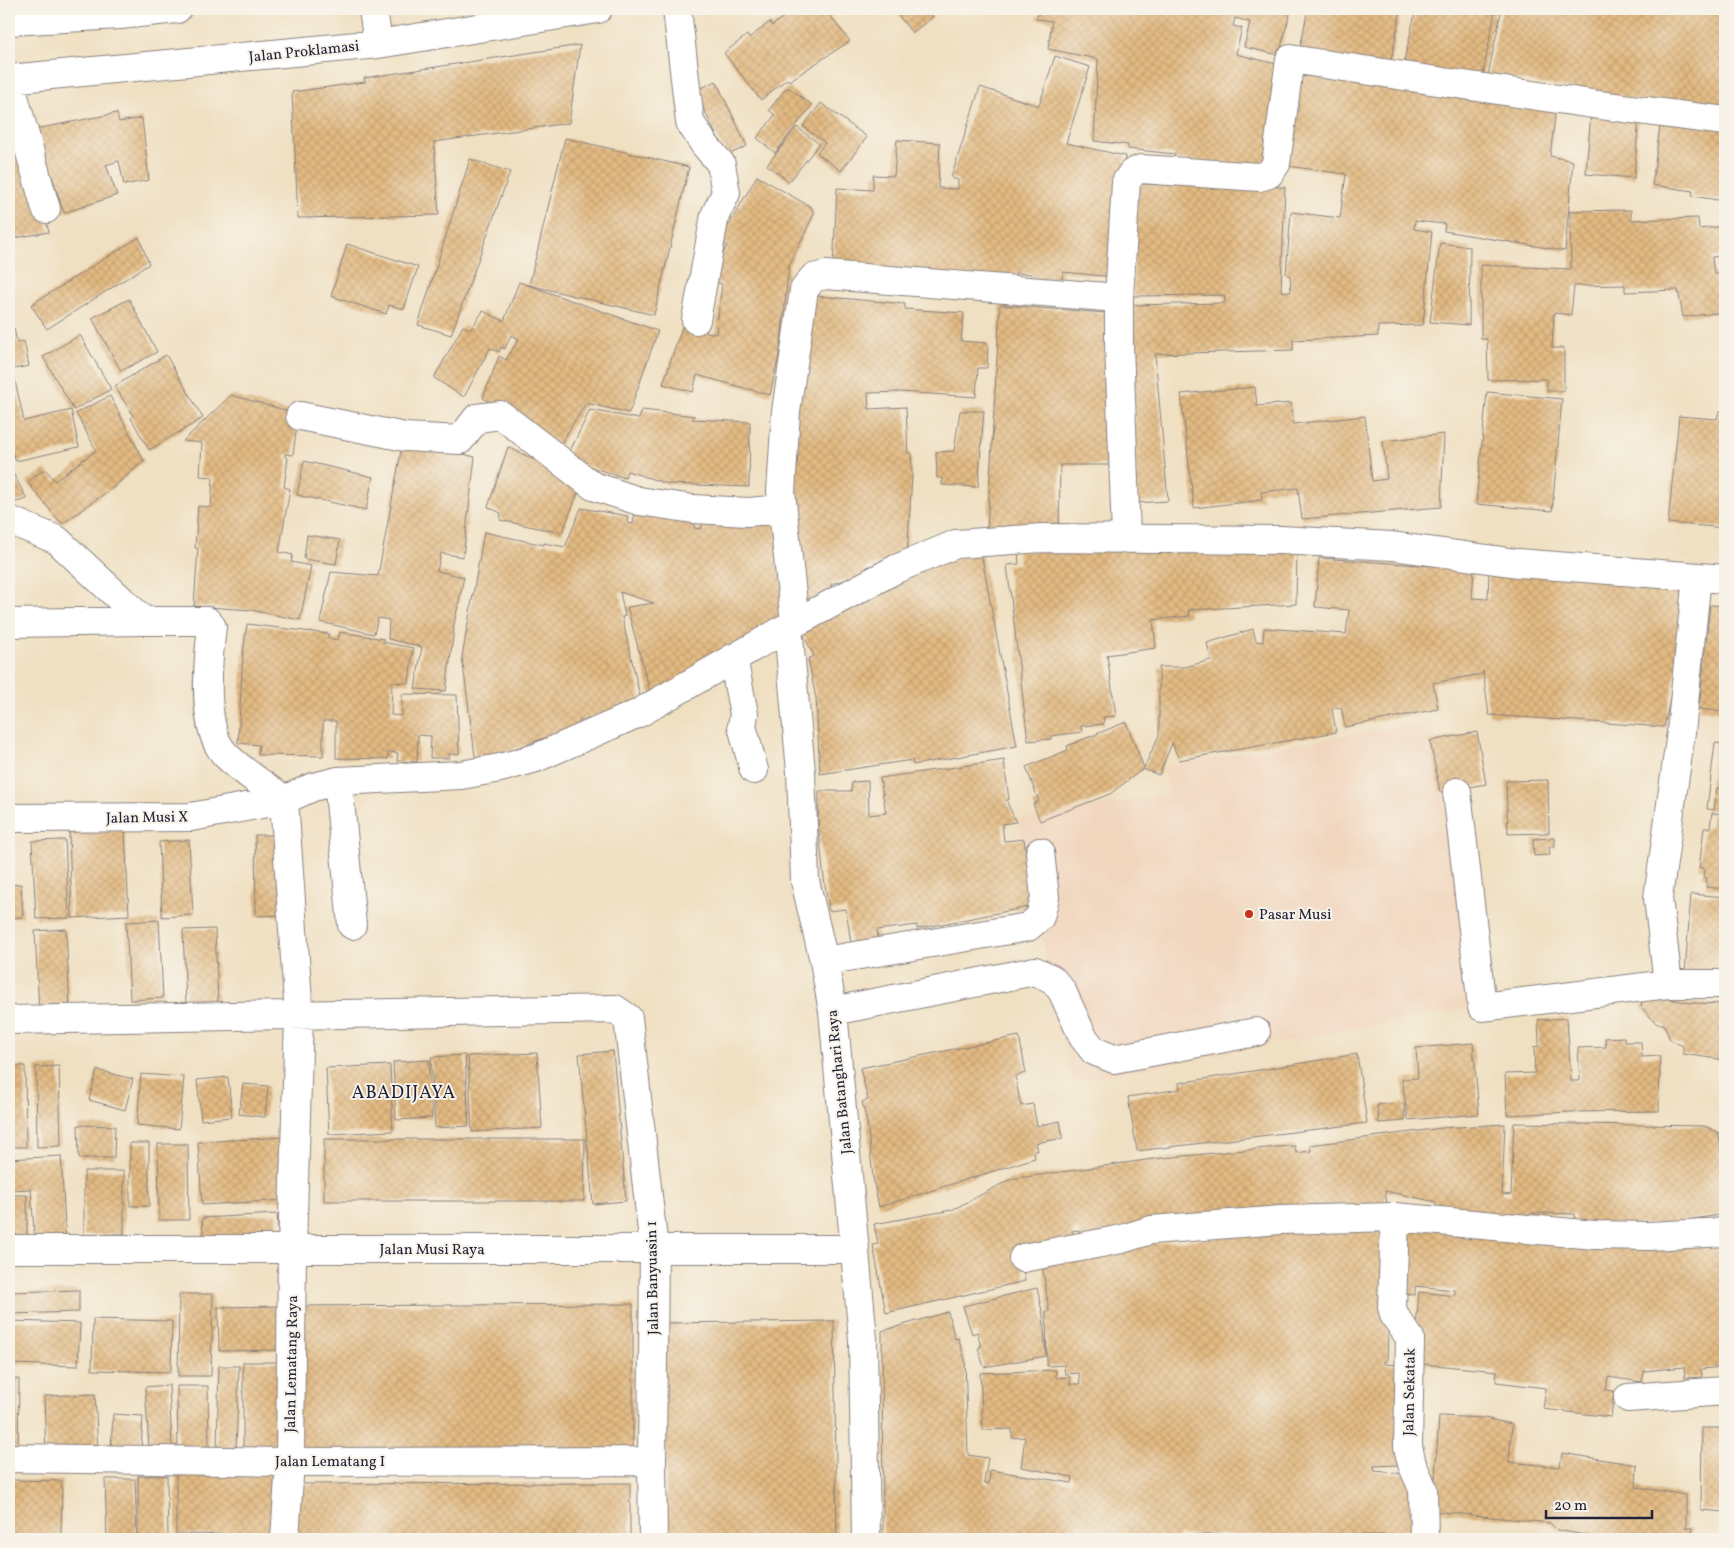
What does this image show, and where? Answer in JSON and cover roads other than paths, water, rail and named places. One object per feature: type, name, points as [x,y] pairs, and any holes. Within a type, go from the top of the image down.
[{"type":"street","points":[[9,22],[120,15],[177,9]]},
{"type":"street","points":[[373,9],[378,44]]},
{"type":"street","name":"Jalan Proklamasi","points":[[9,79],[378,44],[598,9]]},
{"type":"street","points":[[677,9],[690,122],[704,144],[721,164],[726,192],[715,215],[696,320]]},
{"type":"street","points":[[1126,537],[1119,298],[1126,182],[1132,173],[1141,169],[1259,177],[1269,174],[1276,164],[1290,59],[1592,104],[1725,121]]},
{"type":"street","points":[[9,79],[46,209]]},
{"type":"street","name":"Jalan Batanghari Raya","points":[[866,1539],[863,1339],[833,1012],[824,961],[805,881],[792,625],[782,509],[786,411],[804,290],[813,278],[826,275],[1119,298]]},
{"type":"street","points":[[300,416],[404,437],[460,440],[477,418],[501,415],[593,486],[639,501],[693,510],[748,512],[782,509]]},
{"type":"street","points":[[9,520],[57,540],[144,621]]},
{"type":"street","name":"Jalan Musi X","points":[[9,818],[191,817],[284,800],[314,787],[338,781],[461,775],[500,768],[536,758],[639,713],[733,658],[896,569],[956,544],[983,540],[1126,537],[1280,540],[1392,546],[1518,562],[1725,580]]},
{"type":"street","points":[[1668,984],[1658,898],[1680,732],[1697,577]]},
{"type":"street","points":[[9,624],[207,620],[212,627],[206,671],[213,735],[224,753],[284,800]]},
{"type":"street","points":[[733,658],[744,714],[742,726],[754,770]]},
{"type":"street","points":[[338,781],[352,925]]},
{"type":"street","points":[[1457,792],[1482,1007],[1668,984],[1725,984]]},
{"type":"street","name":"Jalan Lematang Raya","points":[[284,800],[299,1016],[292,1249],[290,1462],[286,1539]]},
{"type":"street","points":[[824,961],[1028,927],[1040,917],[1045,897],[1040,852]]},
{"type":"street","points":[[1028,927],[1035,971]]},
{"type":"street","points":[[833,1012],[1035,971],[1052,979],[1062,991],[1083,1037],[1094,1051],[1114,1059],[1256,1032]]},
{"type":"street","name":"Jalan Banyuasin 1","points":[[299,1016],[615,1009],[628,1018],[654,1249],[652,1461],[654,1539]]},
{"type":"street","points":[[9,1020],[299,1016]]},
{"type":"street","points":[[1022,1258],[1174,1227],[1281,1220],[1395,1217],[1595,1235],[1649,1236],[1725,1232]]},
{"type":"street","name":"Jalan Sekatak","points":[[1395,1217],[1392,1307],[1394,1315],[1410,1338],[1408,1447],[1412,1464],[1422,1489],[1424,1539]]},
{"type":"street","name":"Jalan Musi Raya","points":[[9,1249],[855,1249]]},
{"type":"street","points":[[1628,1398],[1725,1390]]},
{"type":"street","name":"Jalan Lematang I","points":[[9,1458],[290,1462],[652,1461]]},
{"type":"place","name":"Pasar Musi","points":[[1249,914]]},
{"type":"district","name":"ABADIJAYA","points":[[404,1092]]}]
